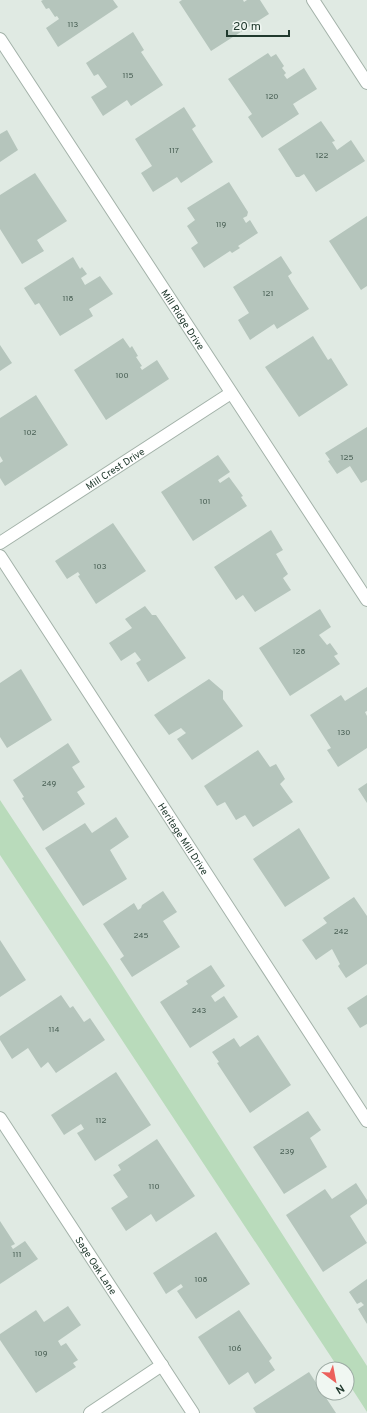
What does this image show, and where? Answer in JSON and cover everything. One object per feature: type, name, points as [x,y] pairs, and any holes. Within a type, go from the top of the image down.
[{"type":"street","points":[[313,0],[367,84]]},
{"type":"street","name":"Mill Ridge Drive","points":[[0,39],[367,600]]},
{"type":"street","name":"Mill Crest Drive","points":[[0,543],[231,393]]},
{"type":"street","name":"Heritage Mill Drive","points":[[0,556],[367,1121]]},
{"type":"street","name":"Sage Oak Lane","points":[[0,1118],[193,1413]]},
{"type":"street","points":[[90,1413],[162,1365]]},
{"type":"green space","points":[[0,800],[110,966],[367,1366],[367,1412],[355,1393],[355,1361],[334,1361],[0,855]]},
{"type":"building","points":[[113,0],[118,7],[58,47],[46,28],[59,19],[57,16],[55,17],[49,8],[46,9],[41,1]]},
{"type":"building","points":[[182,0],[243,0],[244,2],[247,0],[260,0],[269,14],[211,51],[179,2]]},
{"type":"building","points":[[133,32],[144,50],[141,52],[163,85],[131,106],[127,100],[103,116],[91,97],[107,87],[98,74],[94,76],[86,63]]},
{"type":"building","points":[[268,53],[271,57],[276,54],[284,66],[282,68],[286,73],[284,75],[287,79],[304,68],[317,89],[293,104],[299,114],[262,138],[248,117],[252,114],[228,79]]},
{"type":"building","points":[[184,107],[196,126],[192,129],[213,162],[181,183],[177,177],[153,192],[141,173],[152,166],[135,139]]},
{"type":"building","points":[[321,121],[335,141],[332,142],[337,150],[351,140],[365,161],[316,192],[304,174],[296,177],[278,149]]},
{"type":"building","points":[[7,130],[18,150],[0,162],[0,134]]},
{"type":"building","points":[[35,173],[67,221],[37,240],[44,251],[22,264],[0,229],[0,195]]},
{"type":"building","points":[[229,182],[248,212],[247,216],[243,218],[246,223],[250,220],[258,233],[238,246],[240,248],[232,253],[230,251],[204,268],[191,248],[198,243],[187,226],[195,220],[187,208]]},
{"type":"building","points":[[367,216],[367,286],[361,290],[329,241]]},
{"type":"building","points":[[281,256],[292,273],[288,276],[309,309],[277,329],[274,324],[250,340],[238,320],[249,313],[233,287]]},
{"type":"building","points":[[73,257],[80,269],[82,267],[87,274],[81,278],[85,285],[100,276],[113,294],[89,309],[93,316],[60,336],[39,303],[35,305],[24,288]]},
{"type":"building","points":[[313,336],[328,360],[331,358],[348,385],[299,417],[265,367]]},
{"type":"building","points":[[123,338],[130,348],[132,346],[138,356],[136,357],[142,366],[140,367],[142,370],[157,360],[169,379],[106,420],[74,370]]},
{"type":"building","points":[[0,345],[12,363],[0,371]]},
{"type":"building","points":[[36,395],[68,445],[5,486],[0,478],[0,463],[3,461],[0,456],[0,418]]},
{"type":"building","points":[[367,427],[367,480],[361,483],[350,466],[337,474],[328,461],[330,460],[325,453]]},
{"type":"building","points":[[218,455],[230,472],[218,480],[220,483],[229,477],[243,496],[241,497],[247,506],[193,541],[161,492]]},
{"type":"building","points":[[113,523],[146,571],[96,604],[78,576],[80,575],[78,572],[67,579],[55,561]]},
{"type":"building","points":[[271,530],[283,550],[276,554],[288,574],[283,578],[291,590],[255,612],[243,595],[236,600],[214,567]]},
{"type":"building","points":[[145,606],[152,615],[156,615],[186,658],[148,682],[136,663],[141,660],[135,652],[121,661],[109,643],[132,628],[125,619]]},
{"type":"building","points":[[320,609],[331,627],[319,635],[327,645],[330,643],[338,654],[334,656],[340,664],[290,696],[259,648]]},
{"type":"building","points":[[21,669],[52,720],[7,748],[0,737],[0,683]]},
{"type":"building","points":[[209,679],[223,691],[223,699],[243,726],[192,760],[177,739],[186,733],[181,728],[169,735],[154,715]]},
{"type":"building","points":[[367,687],[367,711],[365,712],[367,716],[367,748],[338,767],[327,750],[331,748],[310,715],[341,695],[345,701]]},
{"type":"building","points":[[68,743],[80,762],[72,767],[85,787],[77,792],[85,804],[43,831],[22,798],[24,797],[13,780]]},
{"type":"building","points":[[258,750],[270,767],[276,764],[285,779],[280,784],[293,802],[253,827],[245,815],[236,820],[225,802],[217,806],[204,786]]},
{"type":"building","points":[[367,783],[367,803],[358,789]]},
{"type":"building","points":[[116,817],[129,837],[110,850],[127,879],[83,906],[45,848],[85,823],[92,833]]},
{"type":"building","points":[[299,828],[330,878],[285,907],[253,859]]},
{"type":"building","points":[[163,891],[177,912],[163,921],[180,947],[132,977],[120,959],[124,956],[103,924],[134,903],[138,910],[142,905]]},
{"type":"building","points":[[354,897],[367,916],[367,964],[346,978],[338,966],[340,964],[332,949],[316,960],[302,940],[327,923],[323,918]]},
{"type":"building","points":[[0,940],[26,980],[0,997]]},
{"type":"building","points":[[211,965],[225,986],[211,996],[215,1002],[224,996],[238,1017],[190,1048],[160,1002],[188,984],[186,981]]},
{"type":"building","points":[[61,995],[70,1008],[73,1006],[84,1022],[90,1018],[105,1040],[56,1073],[48,1062],[41,1068],[28,1048],[12,1059],[0,1040],[0,1036]]},
{"type":"building","points":[[367,995],[367,1024],[360,1028],[347,1008]]},
{"type":"building","points":[[258,1035],[291,1085],[250,1113],[217,1063],[219,1062],[212,1052],[234,1038],[240,1047]]},
{"type":"building","points":[[116,1072],[151,1125],[95,1161],[77,1133],[84,1129],[81,1124],[64,1135],[51,1115]]},
{"type":"building","points":[[308,1111],[321,1130],[310,1138],[327,1167],[284,1194],[253,1147]]},
{"type":"building","points":[[157,1139],[195,1196],[156,1222],[151,1214],[126,1231],[111,1208],[128,1197],[113,1175],[121,1170],[118,1165]]},
{"type":"building","points":[[356,1183],[367,1200],[367,1204],[350,1216],[367,1243],[323,1272],[286,1215],[325,1189],[332,1199]]},
{"type":"building","points":[[0,1221],[15,1244],[11,1246],[13,1249],[25,1241],[38,1259],[0,1284]]},
{"type":"building","points":[[216,1232],[250,1284],[196,1319],[177,1291],[183,1287],[181,1284],[166,1294],[153,1273]]},
{"type":"building","points":[[367,1279],[367,1324],[358,1309],[364,1305],[361,1302],[357,1304],[349,1292]]},
{"type":"building","points":[[68,1306],[81,1325],[58,1341],[61,1346],[66,1343],[78,1360],[73,1363],[76,1367],[36,1393],[0,1340],[0,1334],[36,1310],[44,1322]]},
{"type":"building","points":[[239,1310],[272,1358],[269,1361],[275,1370],[255,1384],[248,1372],[229,1385],[198,1337]]},
{"type":"building","points":[[309,1372],[315,1381],[315,1401],[328,1401],[336,1413],[256,1413],[253,1408]]}]
